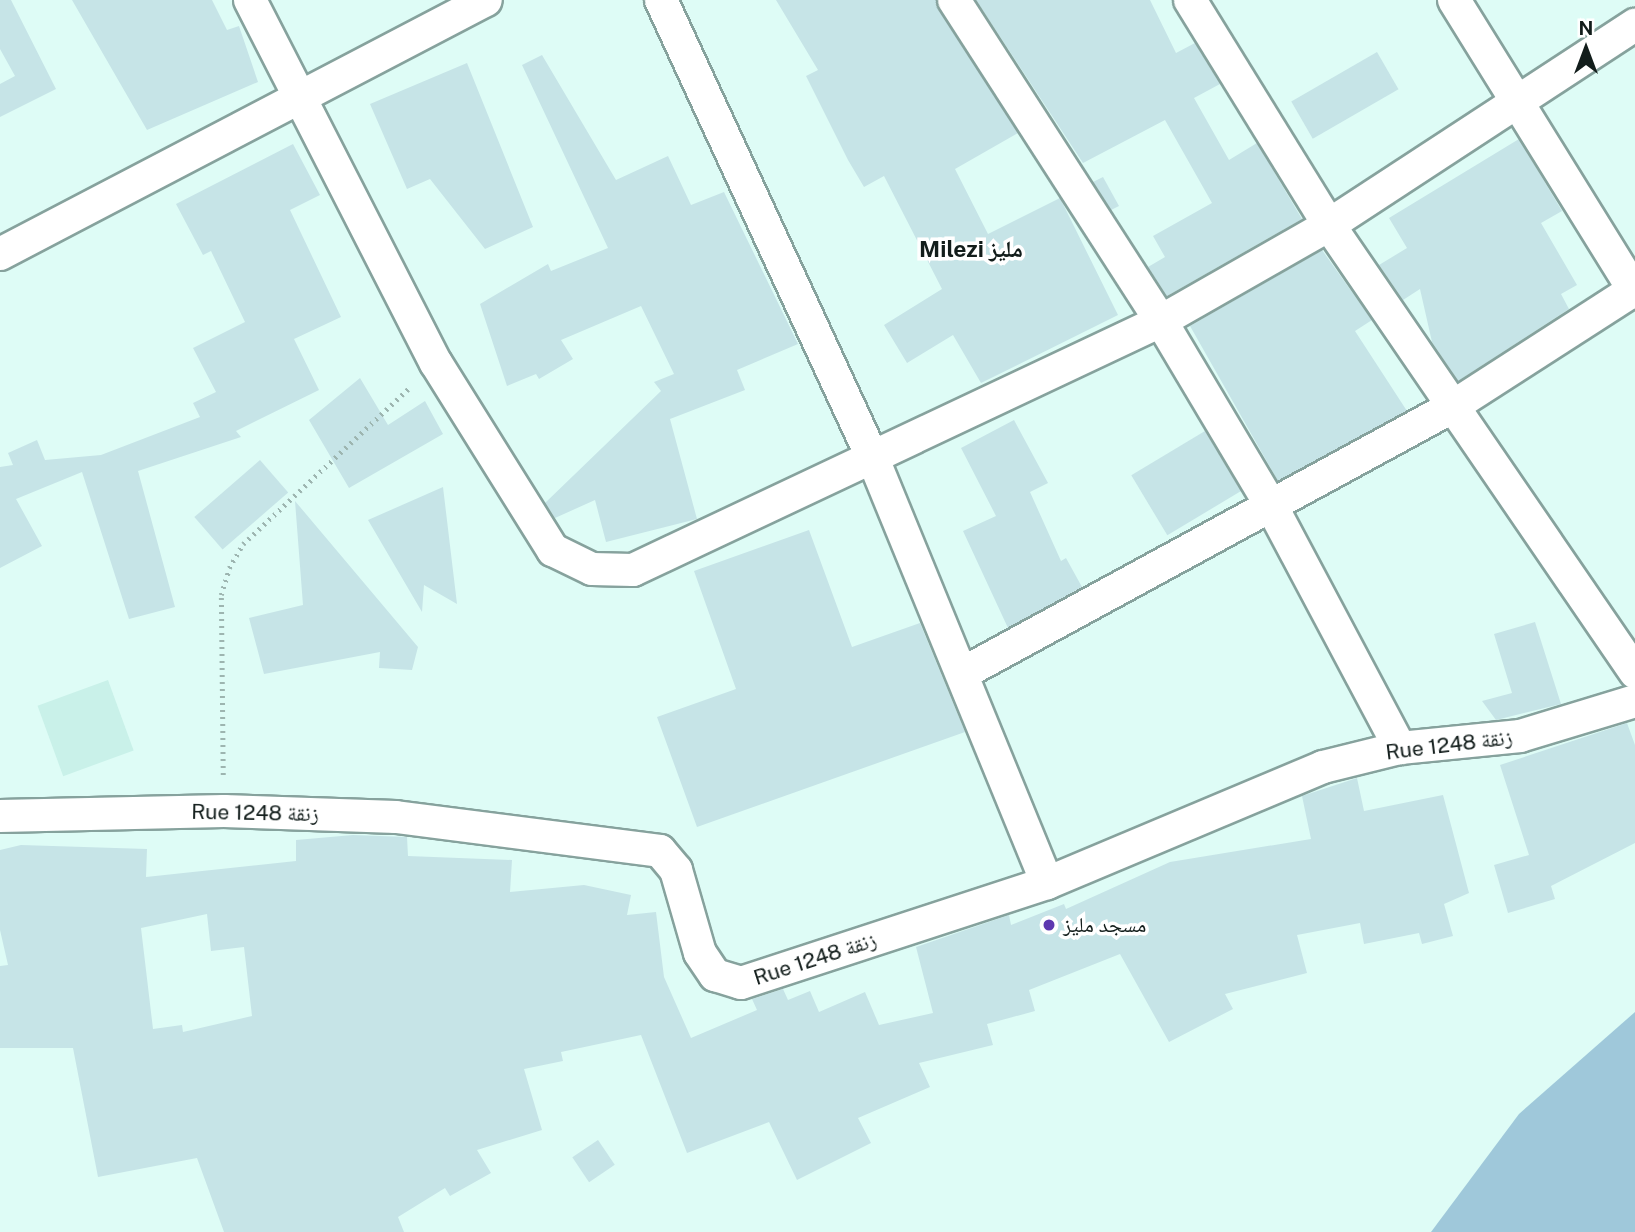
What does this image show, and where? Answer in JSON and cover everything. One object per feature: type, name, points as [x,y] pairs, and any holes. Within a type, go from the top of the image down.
[{"type":"street","points":[[250,0],[436,363],[553,550],[575,566],[633,570],[874,461],[1161,321],[1329,225],[1635,25]]},
{"type":"street","points":[[0,254],[486,0]]},
{"type":"street","points":[[661,0],[874,461],[965,672],[1046,883]]},
{"type":"street","points":[[954,0],[1161,321],[1273,509],[1400,748]]},
{"type":"street","points":[[1191,0],[1329,225],[1635,672]]},
{"type":"street","points":[[965,672],[1273,509],[1452,407],[1635,290],[1514,106],[1454,0]]},
{"type":"street","name":"Rue 1248 زنقة","points":[[0,817],[224,811],[396,817],[660,851],[676,870],[700,953],[715,975],[741,983],[1046,883],[1323,767],[1400,748],[1520,736],[1635,701]]},
{"type":"path","points":[[224,811],[221,595],[229,569],[243,544],[436,363]]},
{"type":"shaded area","points":[[108,680],[134,750],[63,776],[38,706]]},
{"type":"water","points":[[1635,1012],[1635,1232],[1431,1232],[1519,1114]]},
{"type":"building","points":[[0,0],[11,0],[56,89],[0,117],[0,84],[15,76],[0,49]]},
{"type":"building","points":[[72,0],[212,0],[227,30],[239,26],[258,82],[147,130]]},
{"type":"building","points":[[776,0],[936,0],[1018,133],[955,169],[988,234],[1060,198],[1118,315],[981,383],[953,335],[907,363],[884,325],[942,289],[884,176],[864,187],[848,160],[806,76],[818,70]]},
{"type":"building","points":[[976,0],[1150,0],[1176,53],[1195,43],[1220,84],[1194,98],[1229,160],[1257,143],[1302,219],[1167,296],[1148,267],[1165,257],[1153,236],[1212,203],[1165,120],[1083,163]]},
{"type":"building","points":[[1377,52],[1398,89],[1313,139],[1291,102]]},
{"type":"building","points":[[542,55],[616,180],[668,156],[691,205],[724,192],[798,344],[737,370],[745,390],[670,419],[697,519],[606,542],[595,500],[555,518],[545,503],[661,391],[654,382],[674,374],[641,306],[561,340],[573,359],[539,379],[536,374],[507,386],[480,304],[548,264],[551,271],[608,248],[522,65]]},
{"type":"building","points":[[467,63],[533,227],[485,249],[430,179],[407,189],[370,104]]},
{"type":"building","points":[[1519,139],[1562,211],[1541,223],[1577,285],[1561,294],[1569,309],[1458,381],[1432,342],[1420,289],[1403,300],[1379,265],[1407,248],[1389,218]]},
{"type":"building","points":[[293,144],[320,195],[290,210],[341,317],[294,339],[319,390],[236,431],[241,437],[138,471],[175,607],[129,619],[82,472],[16,499],[42,546],[0,568],[0,467],[13,465],[8,453],[37,440],[45,460],[101,455],[200,417],[193,403],[216,392],[193,348],[245,322],[211,251],[203,255],[176,204]]},
{"type":"building","points":[[1103,177],[1119,206],[1111,210],[1093,182]]},
{"type":"building","points":[[1322,250],[1372,320],[1355,331],[1407,411],[1278,481],[1190,326]]},
{"type":"building","points":[[360,378],[388,425],[425,401],[443,434],[349,488],[309,420]]},
{"type":"building","points":[[1014,420],[1048,483],[1030,492],[1061,561],[1066,558],[1082,587],[1008,628],[963,531],[996,516],[961,448]]},
{"type":"building","points":[[1205,431],[1241,491],[1167,535],[1131,475]]},
{"type":"building","points":[[260,460],[288,492],[223,550],[194,517]]},
{"type":"building","points":[[443,487],[457,604],[424,585],[422,612],[368,520]]},
{"type":"building","points":[[295,501],[418,647],[412,670],[379,668],[380,652],[264,674],[249,618],[303,605]]},
{"type":"building","points":[[809,530],[852,647],[920,623],[965,732],[697,827],[657,717],[736,689],[694,571]]},
{"type":"building","points":[[1535,622],[1561,704],[1496,720],[1482,701],[1512,693],[1494,634]]},
{"type":"building","points":[[1627,723],[1635,745],[1635,843],[1551,886],[1555,899],[1508,913],[1494,865],[1529,855],[1500,765]]},
{"type":"building","points":[[1357,778],[1364,811],[1443,795],[1469,893],[1444,904],[1453,936],[1422,944],[1419,933],[1364,944],[1360,923],[1297,935],[1307,973],[1225,994],[1233,1009],[1169,1042],[1120,954],[1029,990],[1035,1011],[987,1024],[993,1045],[919,1063],[930,1087],[858,1118],[871,1143],[797,1180],[769,1122],[687,1153],[641,1035],[561,1052],[563,1061],[524,1069],[542,1130],[477,1150],[491,1173],[450,1196],[445,1188],[398,1217],[404,1232],[224,1232],[197,1158],[98,1177],[73,1048],[0,1048],[0,966],[8,965],[0,930],[0,850],[21,845],[147,849],[146,877],[296,861],[296,840],[353,835],[407,837],[408,856],[512,860],[510,892],[584,885],[631,895],[627,915],[656,912],[664,977],[691,1038],[757,1010],[752,999],[783,989],[788,1000],[810,991],[819,1012],[865,992],[879,1025],[933,1013],[916,947],[1009,915],[1011,925],[1064,904],[1066,909],[1170,862],[1311,839],[1302,796]],"holes":[[[207,914],[211,951],[244,947],[252,1016],[183,1032],[182,1025],[153,1029],[141,928]]]},
{"type":"building","points":[[598,1140],[615,1165],[589,1182],[572,1157]]},
{"type":"place","name":"مسجد مليز","points":[[1049,925]]},
{"type":"district","name":"Milezi مليز","points":[[971,249]]}]
